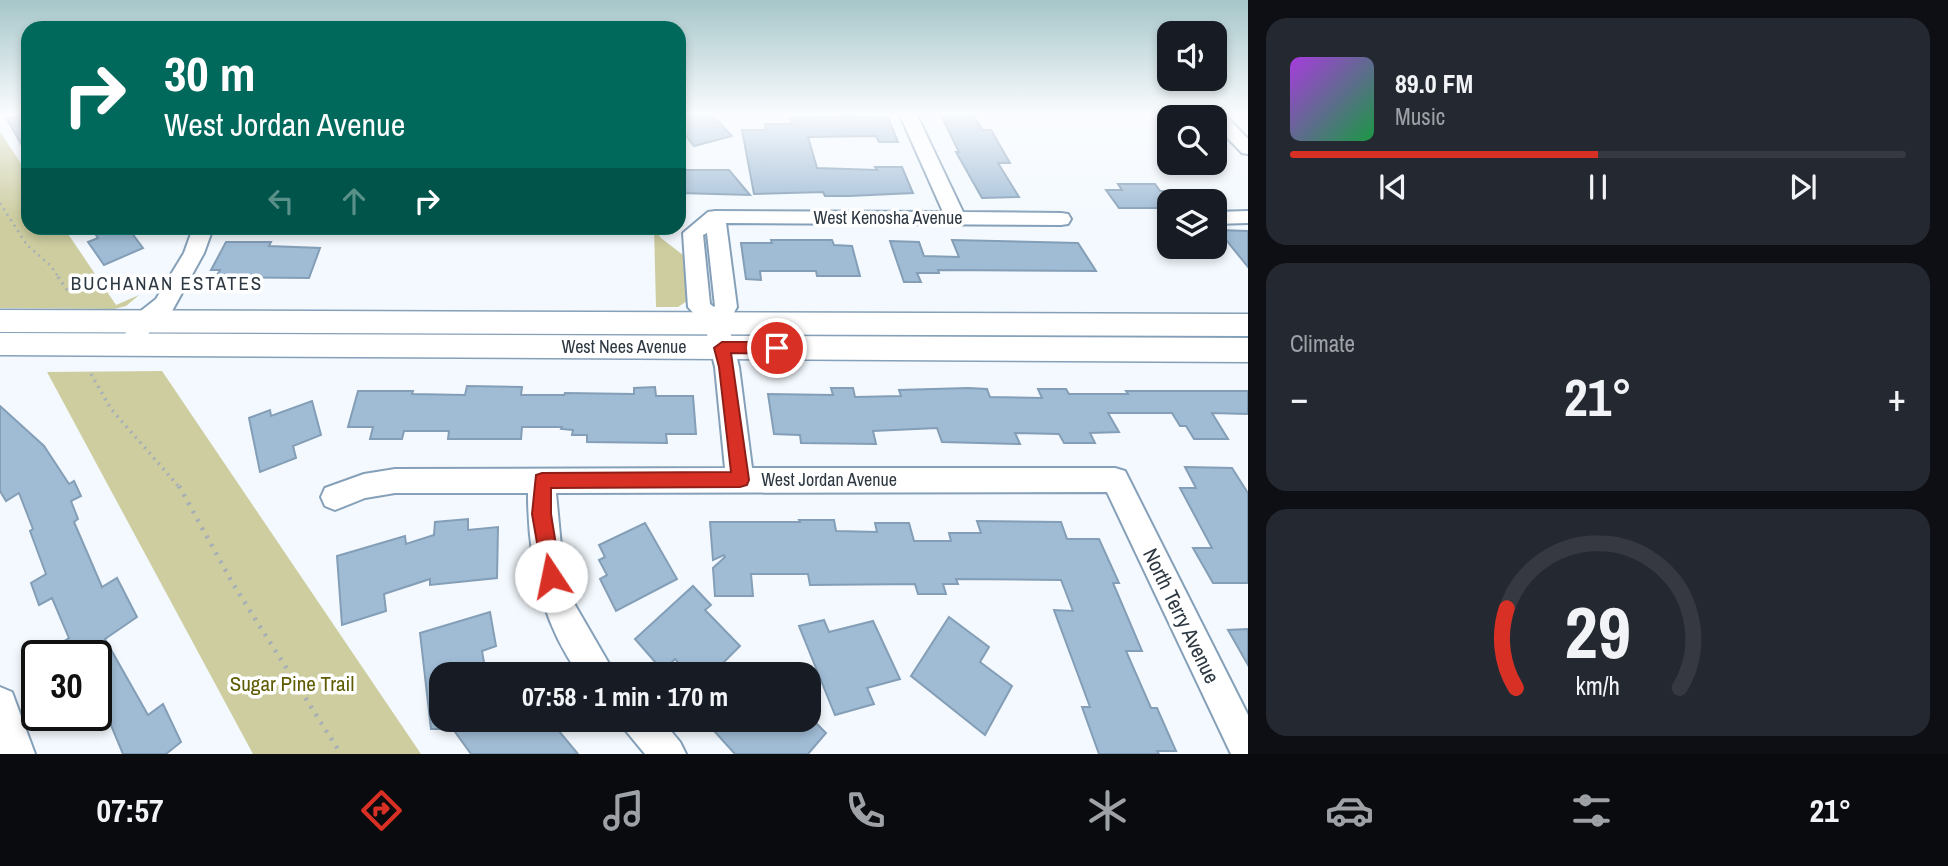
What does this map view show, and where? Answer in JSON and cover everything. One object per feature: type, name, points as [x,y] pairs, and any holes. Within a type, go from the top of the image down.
[{"type":"main road","name":"West Nees Avenue","points":[[9,322],[138,332],[719,335],[1248,350]]},
{"type":"main road","name":"West Nees Avenue","points":[[719,335],[1248,325]]},
{"type":"main road","name":"West Nees Avenue","points":[[0,344],[138,332]]},
{"type":"street","points":[[923,148],[956,218]]},
{"type":"street","name":"West Kenosha Avenue","points":[[719,335],[726,307],[715,217],[1061,219]]},
{"type":"street","points":[[1227,218],[1248,217]]},
{"type":"street","points":[[138,332],[144,305],[180,246],[184,235]]},
{"type":"street","points":[[138,332],[163,305],[194,253],[200,235]]},
{"type":"street","points":[[719,335],[727,367],[740,480]]},
{"type":"street","points":[[542,480],[541,514],[556,598],[571,631],[591,662]]},
{"type":"street","name":"West Jordan Avenue","points":[[335,497],[364,486],[395,481],[1115,480]]},
{"type":"street","name":"North Terry Avenue","points":[[1115,480],[1248,752]]},
{"type":"street","points":[[0,704],[18,754]]},
{"type":"street","points":[[649,732],[668,754]]},
{"type":"path","points":[[0,203],[27,245],[51,266],[68,291]]},
{"type":"path","points":[[91,374],[111,409],[184,492],[233,584],[341,754]]},
{"type":"green space","points":[[0,148],[11,148],[21,164],[21,235],[69,235],[116,305],[139,295],[126,306],[114,309],[0,308]]},
{"type":"green space","points":[[654,235],[659,235],[683,255],[687,301],[678,307],[656,307]]},
{"type":"green space","name":"Sugar Pine Trail","points":[[162,371],[421,754],[253,754],[47,372]]},
{"type":"building","points":[[745,148],[811,148],[817,168],[877,170],[875,167],[902,167],[913,193],[849,196],[825,196],[823,192],[754,194]]},
{"type":"building","points":[[957,148],[1001,148],[1010,163],[998,163],[1019,197],[982,198],[956,152],[959,152]]},
{"type":"building","points":[[686,170],[729,170],[750,195],[686,193]]},
{"type":"building","points":[[1118,184],[1155,184],[1159,189],[1157,208],[1119,208],[1106,190],[1122,190]]},
{"type":"building","points":[[1227,230],[1248,231],[1248,267],[1227,241]]},
{"type":"building","points":[[96,235],[133,235],[143,248],[104,265],[88,242],[98,238]]},
{"type":"building","points":[[771,240],[832,240],[834,245],[852,246],[860,276],[817,276],[816,271],[760,271],[761,280],[746,279],[741,243],[772,243]]},
{"type":"building","points":[[952,240],[1078,243],[1096,271],[938,270],[939,273],[917,273],[921,282],[904,282],[890,241],[919,242],[924,256],[959,257]]},
{"type":"building","points":[[226,242],[271,242],[269,246],[320,248],[309,278],[216,277],[220,270],[211,270]]},
{"type":"building","points":[[467,386],[522,387],[521,395],[634,394],[634,388],[655,387],[656,396],[693,396],[696,434],[666,434],[667,443],[587,442],[587,435],[572,435],[573,430],[561,429],[562,427],[522,427],[521,439],[448,439],[449,431],[404,431],[402,439],[370,439],[373,427],[348,427],[358,391],[465,395]]},
{"type":"building","points":[[831,388],[853,388],[855,397],[901,396],[899,390],[968,388],[987,389],[990,397],[1042,398],[1038,389],[1066,389],[1069,394],[1248,391],[1248,414],[1212,413],[1228,439],[1194,439],[1186,426],[1180,426],[1172,413],[1108,413],[1119,432],[1090,433],[1095,443],[1064,443],[1059,434],[1015,433],[1020,444],[942,442],[937,428],[873,431],[876,444],[801,443],[800,435],[774,434],[768,394],[833,395]]},
{"type":"building","points":[[312,401],[321,435],[293,446],[296,458],[260,472],[249,418],[270,410],[271,416]]},
{"type":"building","points":[[0,406],[44,446],[69,484],[74,481],[81,496],[71,501],[78,519],[74,522],[102,587],[117,578],[137,617],[106,640],[66,640],[69,638],[52,598],[39,605],[31,583],[46,574],[19,493],[6,501],[0,491]]},
{"type":"building","points":[[1185,467],[1232,468],[1248,493],[1248,583],[1213,583],[1193,548],[1212,548],[1180,488],[1196,488]]},
{"type":"building","points":[[468,519],[468,530],[498,527],[497,578],[430,585],[430,579],[384,594],[386,611],[342,625],[337,556],[405,536],[406,544],[434,535],[435,522]]},
{"type":"building","points":[[799,520],[834,520],[836,531],[877,532],[875,523],[909,523],[914,541],[951,541],[949,533],[981,533],[977,521],[1061,522],[1067,539],[1099,539],[1119,583],[1113,583],[1142,651],[1126,651],[1151,708],[1157,708],[1176,751],[1157,751],[1159,754],[1099,754],[1082,707],[1090,707],[1054,610],[1073,611],[1061,580],[956,579],[958,584],[943,584],[946,594],[918,594],[915,584],[810,585],[808,574],[751,574],[753,596],[715,596],[713,568],[725,557],[724,555],[713,560],[710,522],[800,522]]},
{"type":"building","points":[[645,523],[677,579],[616,611],[600,579],[607,575],[599,560],[605,557],[599,545]]},
{"type":"building","points":[[693,586],[711,605],[705,610],[740,646],[724,662],[678,662],[675,659],[672,662],[655,662],[635,639]]},
{"type":"building","points":[[490,612],[496,646],[482,651],[484,662],[429,662],[429,712],[420,633]]},
{"type":"building","points":[[949,617],[989,647],[980,662],[1012,686],[985,735],[911,676]]},
{"type":"building","points":[[824,620],[829,632],[873,621],[900,679],[867,688],[874,704],[835,715],[821,680],[821,662],[814,662],[799,626]]},
{"type":"building","points":[[1248,629],[1248,665],[1228,630]]},
{"type":"building","points":[[112,651],[148,715],[163,704],[181,742],[166,754],[123,754],[112,728]]},
{"type":"building","points":[[821,728],[826,733],[808,754],[735,754],[715,732],[821,732]]},
{"type":"building","points":[[455,732],[560,732],[578,754],[471,754]]},
{"type":"district","name":"BUCHANAN ESTATES","points":[[167,283]]},
{"type":"route","points":[[551,576],[541,514],[542,480],[740,480],[727,367],[722,348],[777,348]]}]
